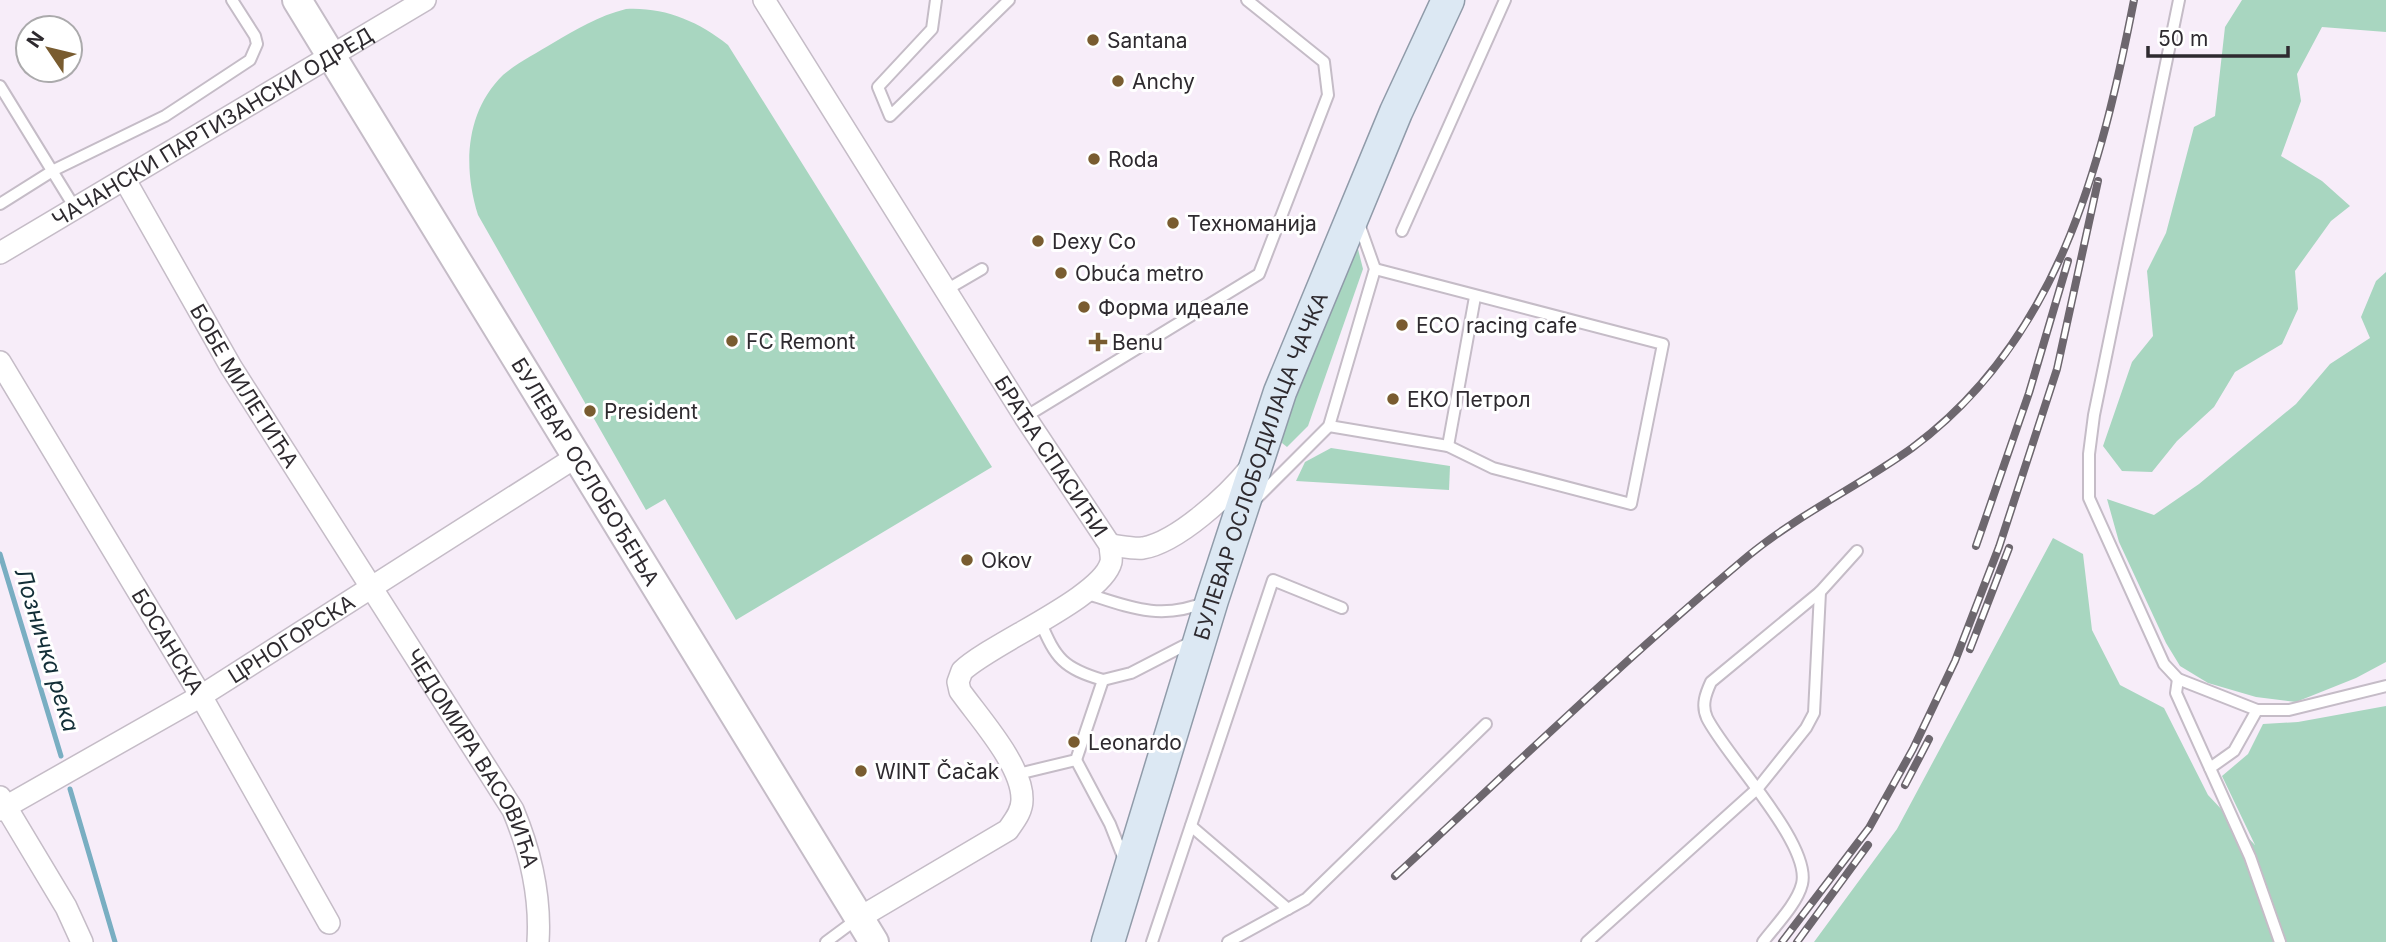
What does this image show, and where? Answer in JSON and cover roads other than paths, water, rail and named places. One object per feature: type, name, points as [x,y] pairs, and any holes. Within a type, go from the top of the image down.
[{"type":"main road","name":"БУЛЕВАР ОСЛОБОЂЕЊА","points":[[297,0],[874,942]]},
{"type":"main road","name":"БУЛЕВАР ОСЛОБОДИЛАЦА ЧАЧКА","points":[[1108,942],[1212,600],[1289,367],[1354,211],[1448,0]]},
{"type":"street","name":"ЧАЧАНСКИ ПАРТИЗАНСКИ ОДРЕД","points":[[0,253],[425,0]]},
{"type":"street","name":"БРАЋА СПАСИЋИ","points":[[764,0],[1025,417],[1110,545],[1111,562],[1103,576],[1085,593],[970,664],[962,671],[958,682],[960,691],[1018,775],[1023,802],[1019,815],[1007,830],[859,918]]},
{"type":"street","name":"БОБЕ МИЛЕТИЋА","points":[[125,180],[231,367],[370,586]]},
{"type":"street","name":"БОСАНСКА","points":[[0,362],[201,696],[329,923]]},
{"type":"street","name":"ЦРНОГОРСКА","points":[[2,804],[201,696],[576,457]]},
{"type":"street","points":[[1110,545],[1143,548],[1185,526],[1223,497],[1258,458]]},
{"type":"street","name":"ЧЕДОМИРА ВАСОВИЋА","points":[[370,586],[513,810],[528,846],[536,882],[538,942]]},
{"type":"street","points":[[2,804],[66,906],[82,942]]},
{"type":"lane","points":[[0,204],[54,170],[165,116],[250,60],[255,52],[255,36],[232,0]]},
{"type":"lane","points":[[936,0],[932,29],[878,87],[890,116],[1009,0]]},
{"type":"lane","points":[[1025,417],[1259,274],[1328,95],[1324,62],[1247,0]]},
{"type":"lane","points":[[1402,230],[1505,0]]},
{"type":"lane","points":[[2179,0],[2094,415],[2089,454],[2089,498],[2164,664],[2178,679],[2258,710],[2289,710],[2386,686]]},
{"type":"lane","points":[[0,86],[75,208]]},
{"type":"lane","points":[[1239,516],[1329,426],[1376,269],[1354,211]]},
{"type":"lane","points":[[946,290],[982,269]]},
{"type":"lane","points":[[1329,426],[1448,446],[1493,468],[1631,504],[1663,344],[1376,269]]},
{"type":"lane","points":[[1448,446],[1475,297]]},
{"type":"lane","points":[[1763,942],[1802,885],[1801,862],[1758,788],[1706,717],[1704,699],[1711,682],[1820,592],[1857,551]]},
{"type":"lane","points":[[1152,942],[1273,580],[1342,608]]},
{"type":"lane","points":[[1587,942],[1758,788],[1807,728],[1814,713],[1820,592]]},
{"type":"lane","points":[[1085,593],[1156,613],[1182,612],[1212,600]]},
{"type":"lane","points":[[1040,621],[1051,649],[1064,665],[1103,680],[1131,673],[1202,636]]},
{"type":"lane","points":[[2178,679],[2176,693],[2250,857],[2280,942]]},
{"type":"lane","points":[[1103,680],[1076,760],[1110,824],[1129,871]]},
{"type":"lane","points":[[2210,768],[2234,751],[2258,710]]},
{"type":"lane","points":[[1228,942],[1306,899],[1486,724]]},
{"type":"lane","points":[[1018,775],[1076,760]]},
{"type":"lane","points":[[1191,826],[1288,909]]},
{"type":"lane","points":[[826,942],[859,918]]},
{"type":"waterway","name":"Лозничка река","points":[[0,554],[61,756]]},
{"type":"waterway","name":"Лозничка река","points":[[70,789],[115,942]]},
{"type":"railway","points":[[1395,876],[1658,634],[1748,556],[1808,513],[1912,448],[1962,405],[2004,356],[2038,303],[2065,246],[2088,187],[2106,126],[2134,0]]},
{"type":"railway","points":[[1782,942],[1869,828],[1913,749],[1955,661],[1999,547],[2057,369],[2098,181]]},
{"type":"railway","points":[[1976,546],[2029,393],[2068,261]]},
{"type":"railway","points":[[1970,649],[2009,548]]},
{"type":"railway","points":[[1905,785],[1929,739]]},
{"type":"railway","points":[[1797,942],[1868,845]]},
{"type":"place","name":"Santana","points":[[1093,40]]},
{"type":"place","name":"Anchy","points":[[1118,81]]},
{"type":"place","name":"Roda","points":[[1094,159]]},
{"type":"place","name":"Техноманија","points":[[1173,223]]},
{"type":"place","name":"Dexy Co","points":[[1038,241]]},
{"type":"place","name":"Obuća metro","points":[[1061,273]]},
{"type":"place","name":"Форма идеале","points":[[1084,307]]},
{"type":"place","name":"ECO racing cafe","points":[[1402,325]]},
{"type":"place","name":"FC Remont","points":[[732,341]]},
{"type":"place","name":"Benu","points":[[1098,342]]},
{"type":"place","name":"ЕКО Петрол","points":[[1393,399]]},
{"type":"place","name":"President","points":[[590,411]]},
{"type":"place","name":"Okov","points":[[967,560]]},
{"type":"place","name":"Leonardo","points":[[1074,742]]},
{"type":"place","name":"WINT Čačak","points":[[861,771]]}]
